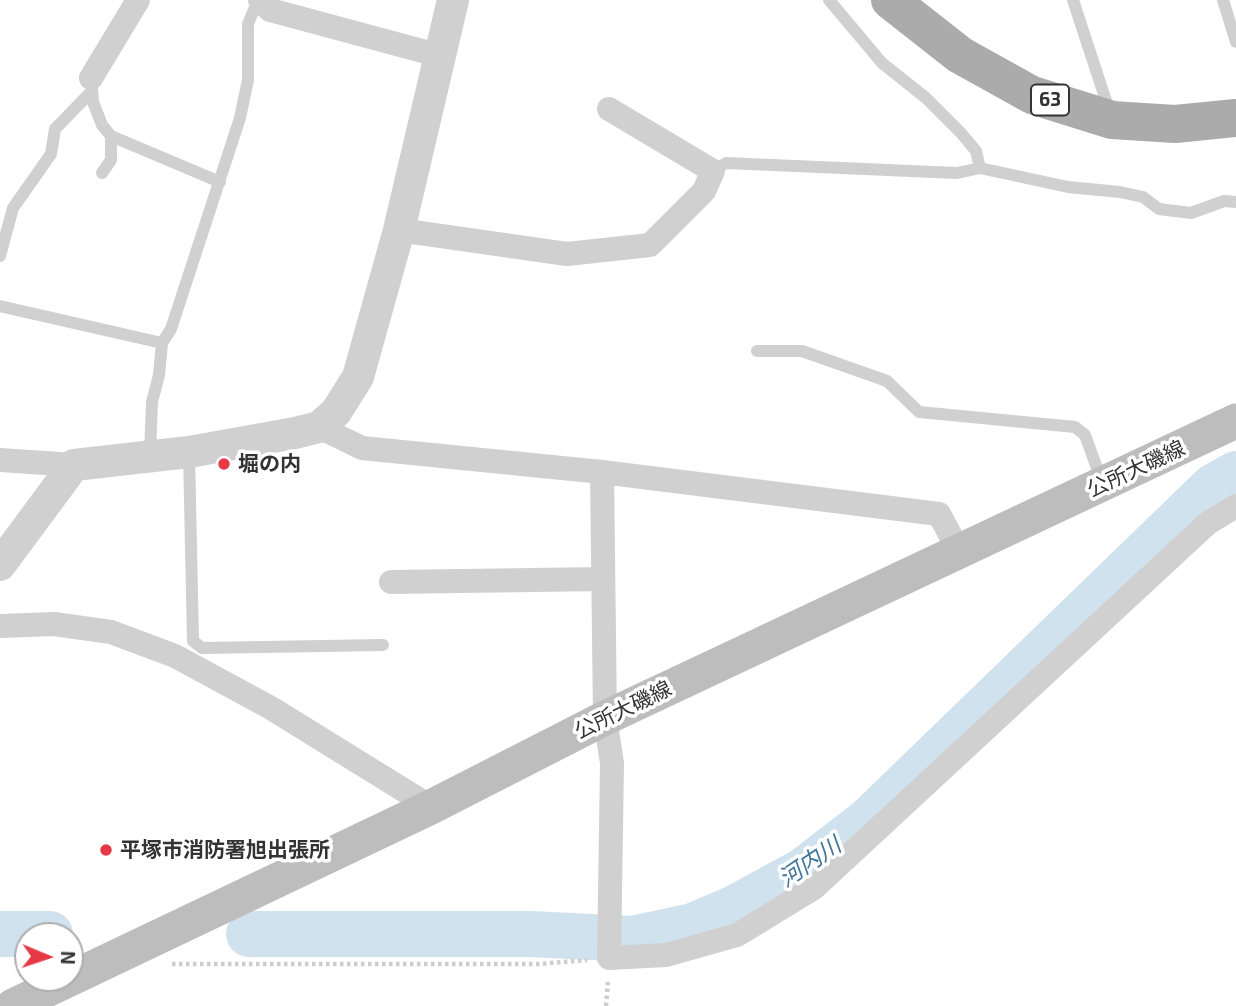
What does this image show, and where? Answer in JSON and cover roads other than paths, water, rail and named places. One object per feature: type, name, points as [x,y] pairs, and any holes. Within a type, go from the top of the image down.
[{"type":"main road","name":"63","points":[[890,0],[960,55],[1032,95],[1112,120],[1175,124],[1236,118]]},
{"type":"main road","name":"公所大磯線","points":[[13,1006],[431,807],[605,718],[1236,421]]},
{"type":"street","points":[[92,84],[138,0]]},
{"type":"street","points":[[259,0],[270,10],[441,56]]},
{"type":"street","points":[[0,460],[74,465],[189,452],[319,426],[336,412],[358,377],[399,230],[453,0]]},
{"type":"street","points":[[399,230],[567,254],[650,245],[704,191],[713,171],[609,109]]},
{"type":"street","points":[[319,426],[362,448],[602,472],[939,514],[959,551]]},
{"type":"street","points":[[0,565],[74,465]]},
{"type":"street","points":[[602,472],[605,718],[612,763],[609,958],[666,955],[737,935],[814,888],[1208,523],[1236,506]]},
{"type":"street","points":[[391,582],[603,579]]},
{"type":"street","points":[[0,626],[54,624],[111,632],[175,656],[271,708],[431,807]]},
{"type":"lane","points":[[150,457],[152,402],[159,375],[162,343],[171,329],[240,118],[248,80],[248,24],[259,0]]},
{"type":"lane","points":[[829,0],[882,63],[926,98],[961,133],[976,151],[980,168]]},
{"type":"lane","points":[[1073,0],[1112,120]]},
{"type":"lane","points":[[1223,0],[1236,42]]},
{"type":"lane","points":[[92,84],[102,125],[111,136],[220,182]]},
{"type":"lane","points":[[0,256],[13,208],[51,154],[54,129],[92,84]]},
{"type":"lane","points":[[102,173],[111,160],[111,136]]},
{"type":"lane","points":[[713,171],[726,163],[957,173],[980,168],[1068,187],[1143,197],[1160,209],[1191,213],[1224,201],[1236,202]]},
{"type":"lane","points":[[0,306],[162,343]]},
{"type":"lane","points":[[757,351],[802,352],[887,382],[919,412],[1075,427],[1084,435],[1104,485]]},
{"type":"lane","points":[[189,452],[192,641],[202,648],[383,645]]},
{"type":"waterway","name":"河内川","points":[[249,934],[530,934],[632,939],[693,926],[733,909],[803,871],[868,821],[1213,487],[1236,474]]},
{"type":"waterway","name":"河内川","points":[[0,934],[14,934]]},
{"type":"place","name":"堀の内","points":[[224,464]]},
{"type":"place","name":"平塚市消防署旭出張所","points":[[106,850]]}]
